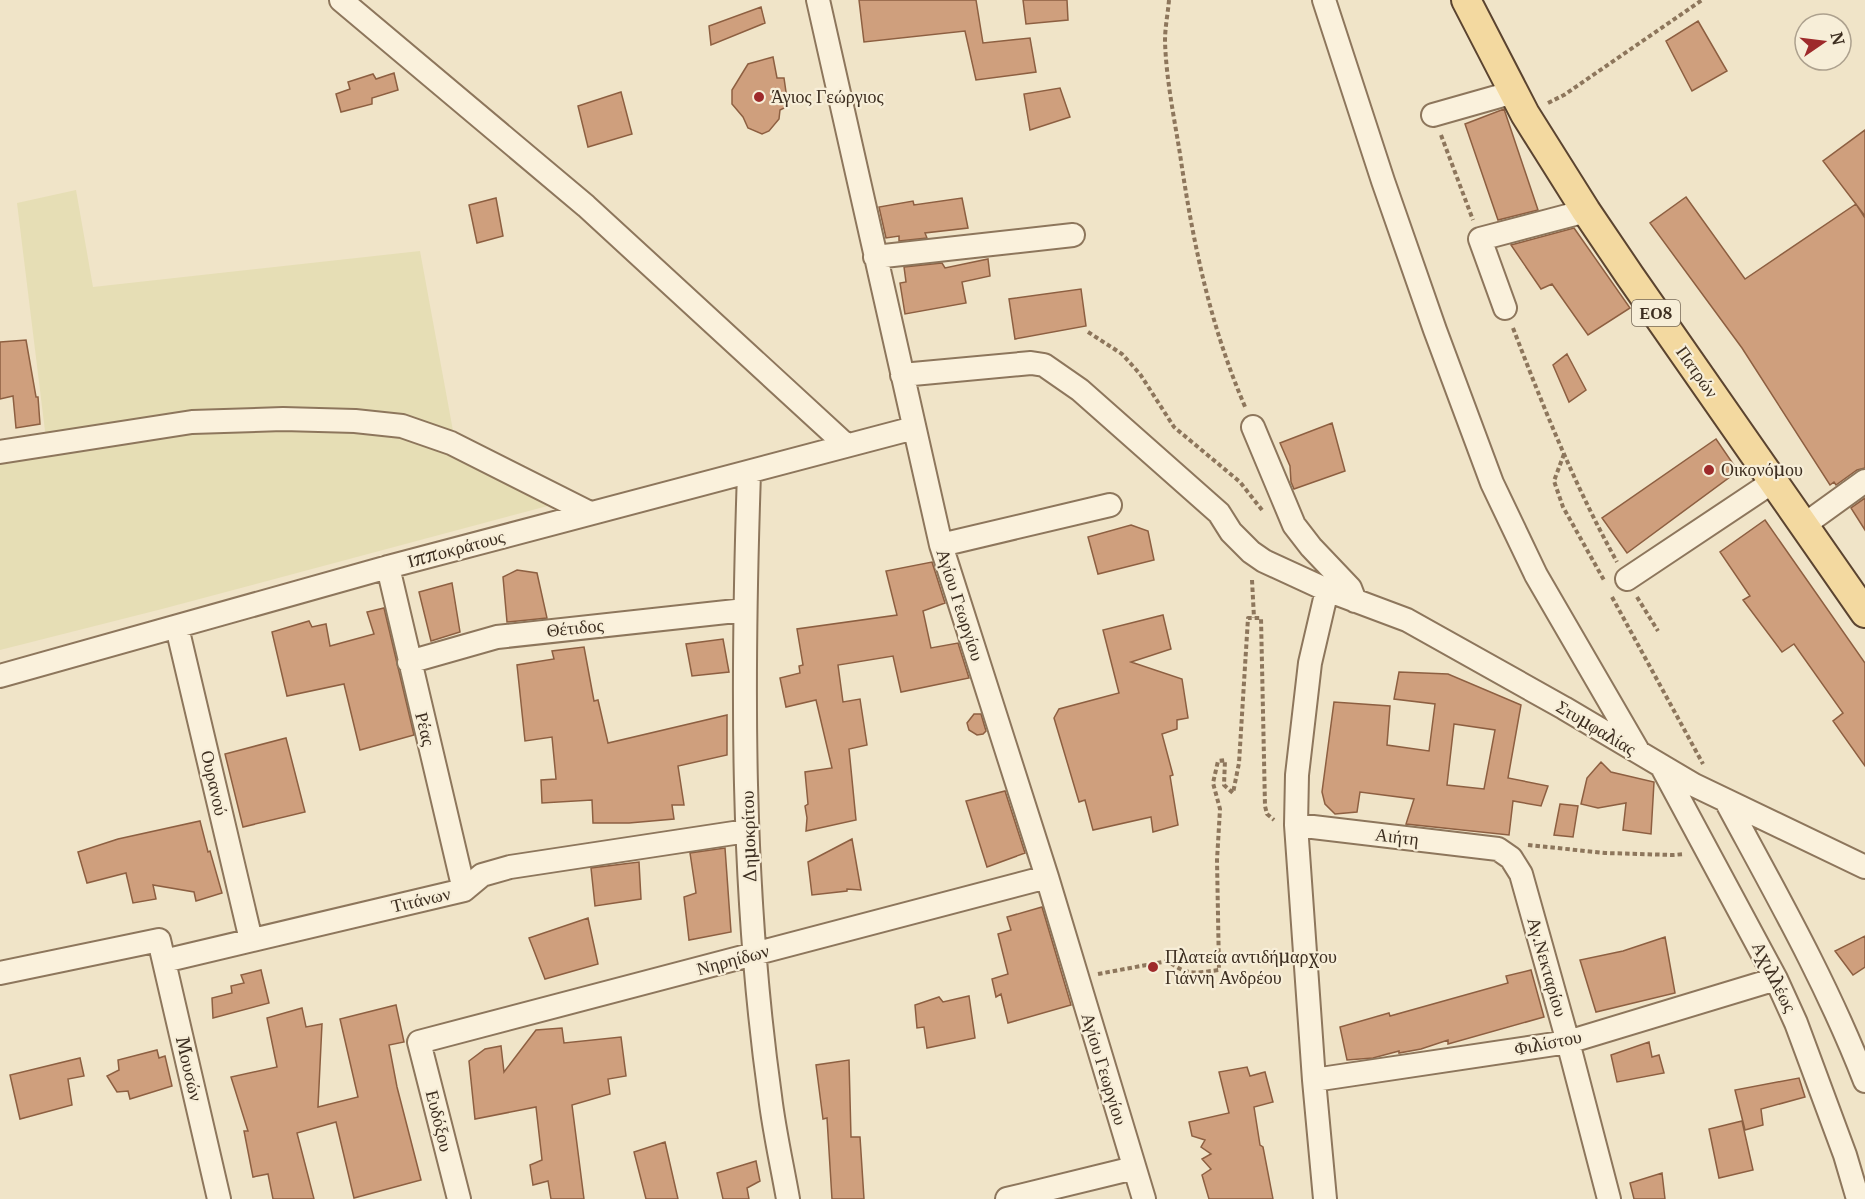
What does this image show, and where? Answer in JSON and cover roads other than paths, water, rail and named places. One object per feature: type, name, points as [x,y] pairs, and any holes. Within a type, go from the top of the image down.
[{"type":"main road","name":"Πατρών","points":[[1466,0],[1520,103],[1586,211],[1865,613]]},
{"type":"street","points":[[341,0],[586,206],[846,445]]},
{"type":"street","name":"Αγίου Γεωργίου","points":[[818,0],[941,545],[1047,877],[1144,1199]]},
{"type":"street","points":[[1324,0],[1386,191],[1492,483],[1536,575],[1639,753]]},
{"type":"street","points":[[1433,114],[1520,103]]},
{"type":"street","points":[[1505,308],[1480,239],[1586,211]]},
{"type":"street","points":[[875,257],[1073,235]]},
{"type":"street","name":"Στυμφαλίας","points":[[902,375],[1031,363],[1044,366],[1080,390],[1219,513],[1231,532],[1251,552],[1264,561],[1327,590],[1407,620],[1564,708],[1662,767],[1726,801],[1760,815],[1865,867]]},
{"type":"street","points":[[0,452],[192,422],[283,419],[355,421],[402,426],[451,443],[591,513]]},
{"type":"street","points":[[1253,427],[1294,525],[1311,547],[1350,588],[1355,601]]},
{"type":"street","name":"Ιπποκράτους","points":[[0,676],[388,567],[914,428]]},
{"type":"street","name":"Δημοκρίτου","points":[[749,473],[745,610],[747,831],[755,954],[770,1097],[788,1199]]},
{"type":"street","points":[[1627,579],[1774,481]]},
{"type":"street","points":[[1804,525],[1865,481]]},
{"type":"street","points":[[941,545],[1110,506]]},
{"type":"street","name":"Ρέας","points":[[388,567],[464,890]]},
{"type":"street","points":[[1325,1199],[1296,825],[1297,775],[1310,663],[1327,590]]},
{"type":"street","name":"Θέτιδος","points":[[409,662],[497,637],[745,610]]},
{"type":"street","name":"Ουρανού","points":[[177,627],[251,940]]},
{"type":"street","name":"Αχιλλέως","points":[[1662,767],[1776,979],[1797,1023],[1845,1155],[1858,1199]]},
{"type":"street","points":[[1726,801],[1809,955],[1865,1081]]},
{"type":"street","name":"Αιήτη","points":[[1296,825],[1498,849]]},
{"type":"street","name":"Τιτάνων","points":[[0,973],[161,950],[251,940],[464,890],[482,875],[510,867],[747,831]]},
{"type":"street","name":"Αγ.Νεκταρίου","points":[[1498,849],[1511,858],[1521,874],[1609,1199]]},
{"type":"street","name":"Νηρηίδων","points":[[419,1042],[1047,877]]},
{"type":"street","name":"Μουσών","points":[[161,950],[219,1199]]},
{"type":"street","name":"Φιλίστου","points":[[1314,1080],[1568,1042],[1776,979]]},
{"type":"street","name":"Ευδόξου","points":[[419,1042],[459,1199]]},
{"type":"street","points":[[1007,1199],[1134,1168]]},
{"type":"place","name":"Άγιος Γεώργιος","points":[[759,97]]},
{"type":"place","name":"Οικονόμου","points":[[1709,470]]},
{"type":"place","name":"Πλατεία αντιδήμαρχου Γιάννη Ανδρέου","points":[[1153,967]]}]
